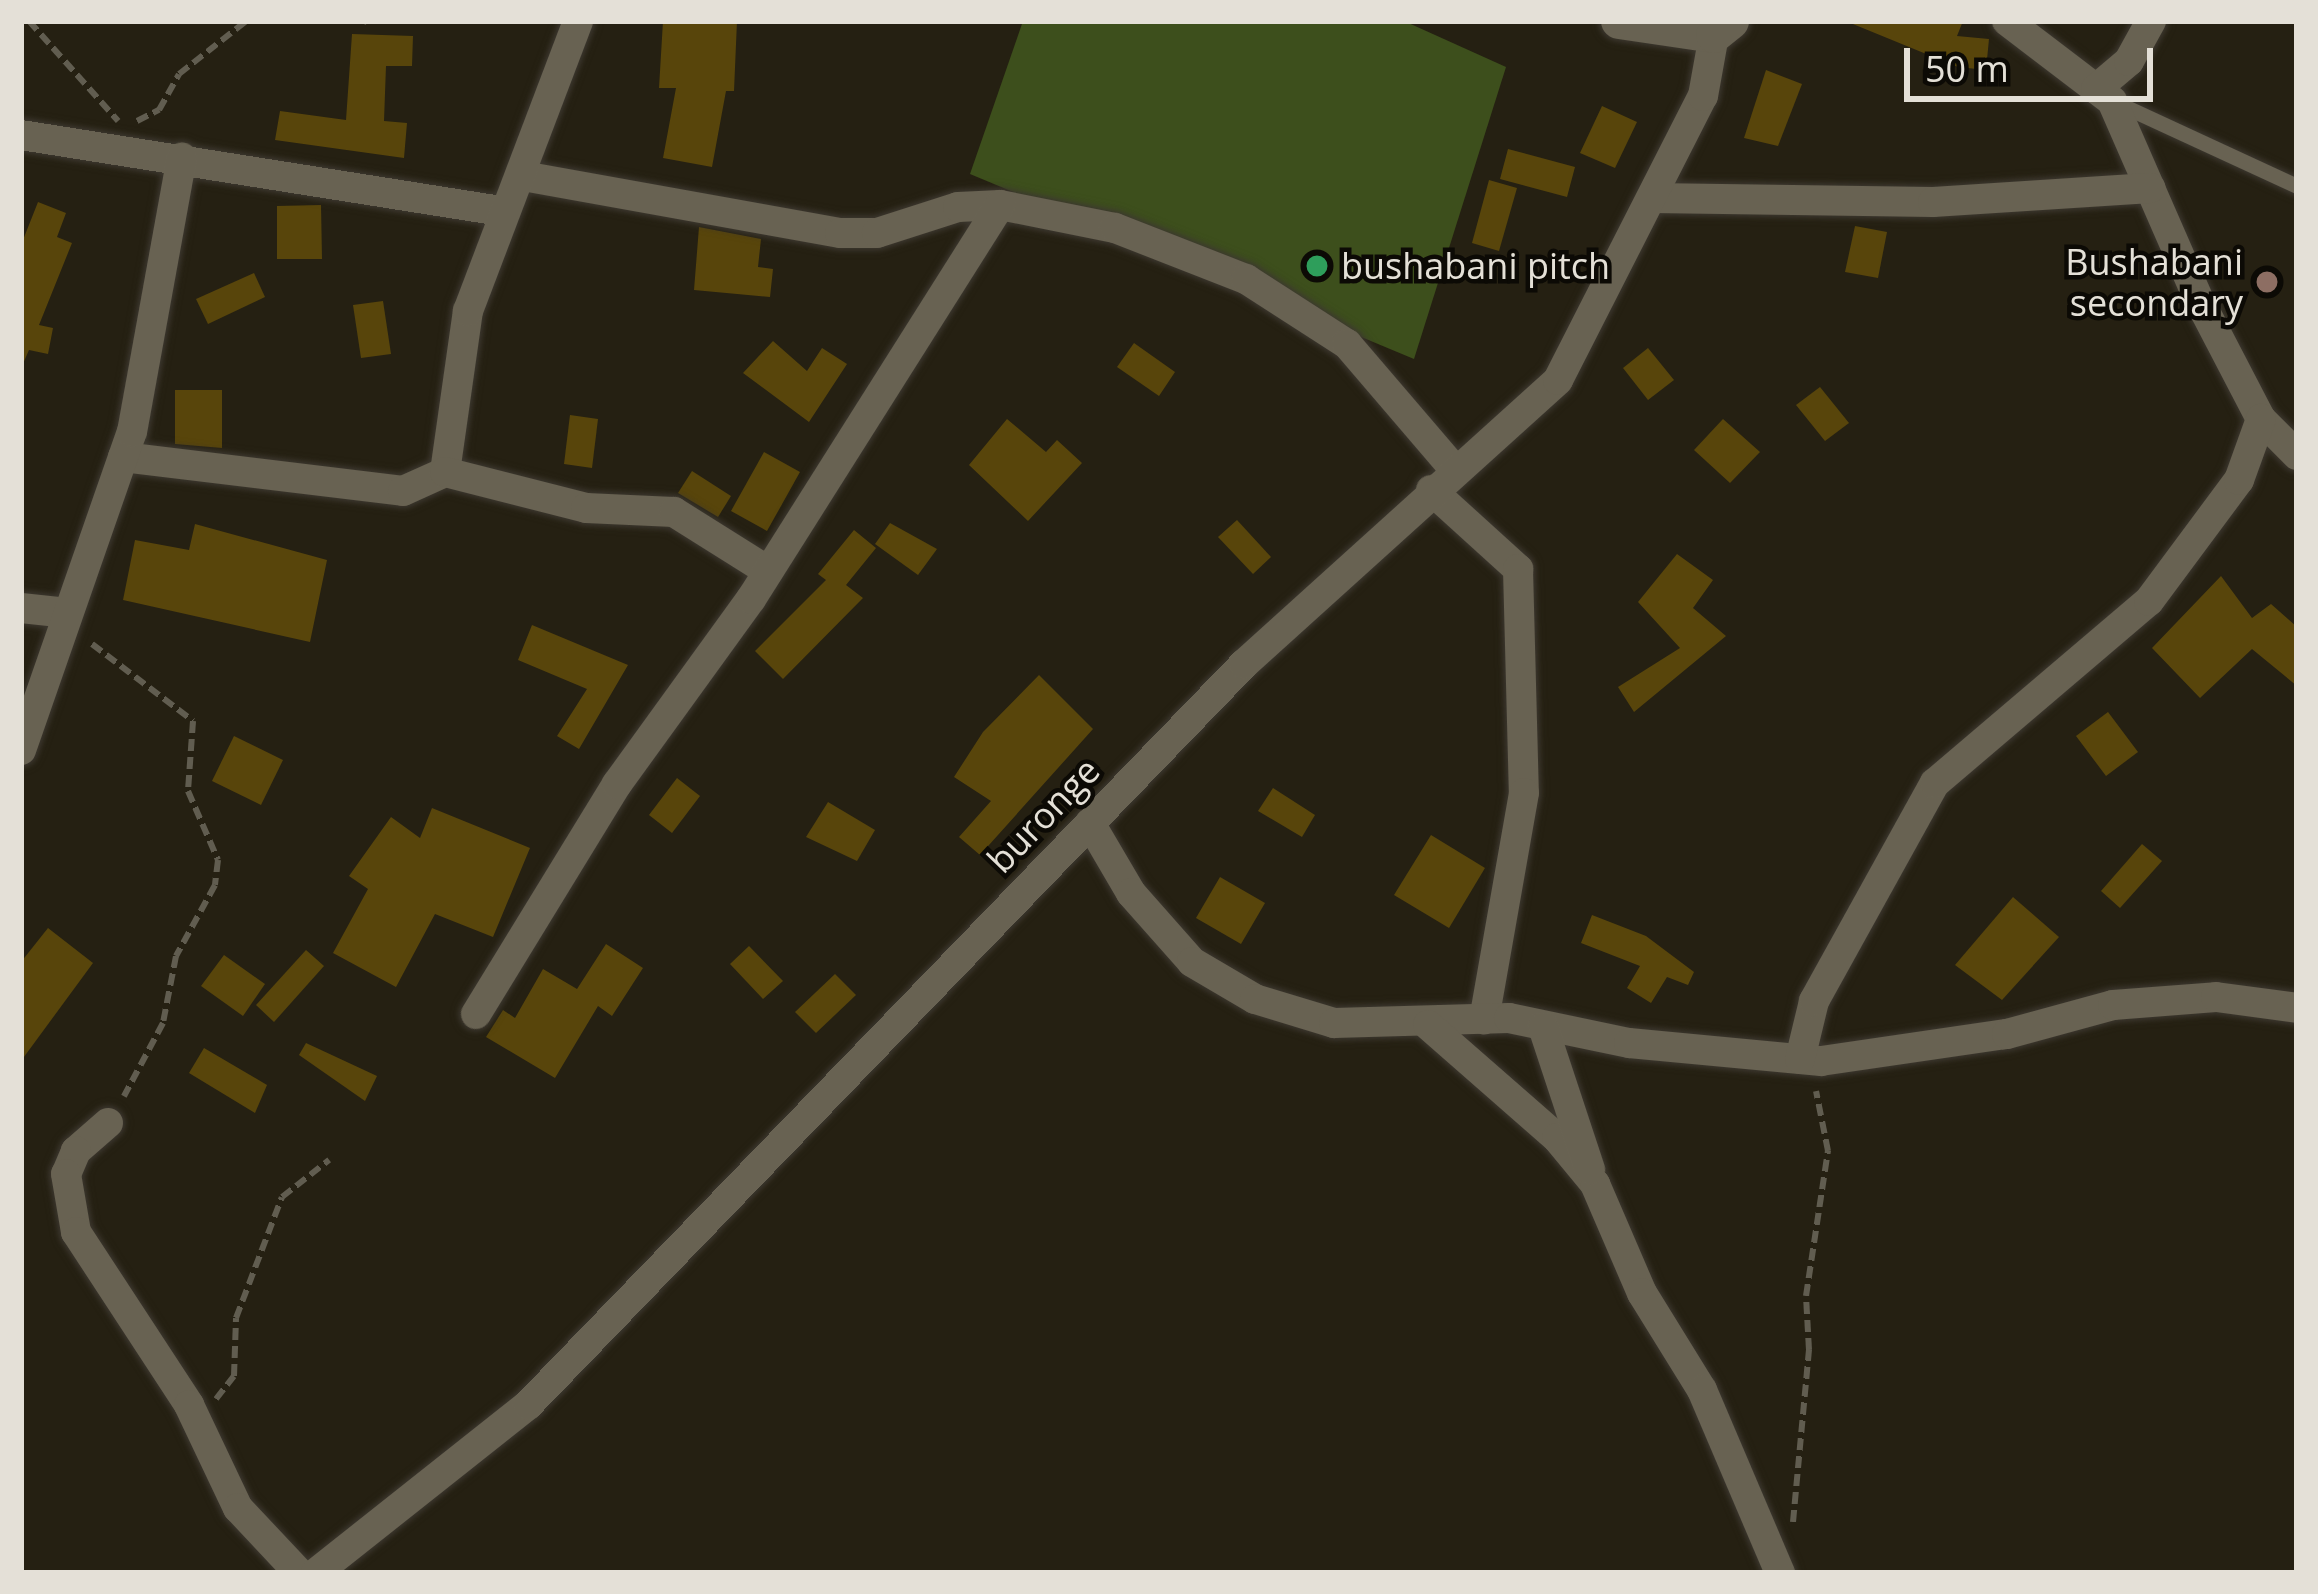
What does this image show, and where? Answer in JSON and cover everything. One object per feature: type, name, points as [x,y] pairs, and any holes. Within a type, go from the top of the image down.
[{"type":"street","points":[[445,472],[468,311],[578,21]]},
{"type":"street","points":[[1619,21],[1723,28]]},
{"type":"street","points":[[2007,21],[2104,95],[2261,419],[2296,453]]},
{"type":"street","points":[[2104,95],[2151,21]]},
{"type":"street","name":"buronge","points":[[316,1573],[472,1456],[585,1349],[1090,823],[1443,480],[1558,380],[1703,96],[1723,28]]},
{"type":"street","points":[[21,135],[505,212]]},
{"type":"street","points":[[21,750],[123,457],[182,158]]},
{"type":"street","points":[[523,176],[840,233],[877,233],[958,207],[1000,205],[1115,228],[1246,280],[1347,344],[1443,480],[1518,569],[1524,793],[1484,1020]]},
{"type":"street","points":[[1652,198],[1933,202],[2151,188]]},
{"type":"street","points":[[476,1014],[617,784],[768,571],[1000,205]]},
{"type":"street","points":[[1800,1059],[1823,982],[1935,783],[2149,601],[2240,480],[2261,419]]},
{"type":"street","points":[[123,457],[403,491],[445,472],[586,508],[652,506],[768,571]]},
{"type":"street","points":[[21,608],[65,620]]},
{"type":"street","points":[[1090,823],[1131,892],[1192,962],[1255,999],[1334,1023],[1428,1025],[1484,1020],[1800,1059],[1888,1055],[2173,998],[2297,1009]]},
{"type":"street","points":[[1428,1025],[1557,1138],[1595,1184]]},
{"type":"street","points":[[1543,1027],[1595,1184],[1642,1293],[1702,1390],[1780,1573]]},
{"type":"street","points":[[108,1123],[76,1151],[66,1174],[76,1232],[193,1413],[238,1508],[299,1573]]},
{"type":"lane","points":[[2104,95],[2297,186]]},
{"type":"path","points":[[29,21],[123,128],[159,110],[179,74],[246,21]]},
{"type":"path","points":[[65,620],[140,674],[193,721],[188,791],[218,860],[215,885],[176,956],[163,1023],[108,1123]]},
{"type":"path","points":[[1792,1528],[1809,1350],[1805,1296],[1828,1151],[1800,1059]]},
{"type":"path","points":[[193,1413],[229,1388],[236,1318],[282,1197],[329,1160]]},
{"type":"green space","name":"bushabani pitch","points":[[1023,21],[1404,21],[1506,67],[1414,359],[970,174]]},
{"type":"building","points":[[663,21],[737,21],[734,91],[726,91],[712,167],[663,158],[676,88],[659,88]]},
{"type":"building","points":[[1963,21],[1957,36],[1989,39],[1986,70],[1958,67],[1848,22]]},
{"type":"building","points":[[352,34],[413,36],[412,66],[386,66],[384,121],[407,123],[404,158],[275,140],[280,111],[346,120]]},
{"type":"building","points":[[1766,70],[1802,84],[1778,146],[1744,138]]},
{"type":"building","points":[[1602,106],[1637,122],[1615,168],[1580,153]]},
{"type":"building","points":[[1508,149],[1575,167],[1567,197],[1500,179]]},
{"type":"building","points":[[1489,180],[1517,188],[1499,251],[1472,243]]},
{"type":"building","points":[[38,202],[66,213],[57,237],[72,243],[39,325],[53,328],[48,354],[29,350],[22,366],[21,245]]},
{"type":"building","points":[[321,205],[322,259],[277,259],[277,206]]},
{"type":"building","points":[[1855,226],[1887,232],[1878,278],[1845,272]]},
{"type":"building","points":[[699,227],[761,239],[758,267],[773,269],[770,297],[694,290]]},
{"type":"building","points":[[254,273],[265,297],[208,324],[196,299]]},
{"type":"building","points":[[383,301],[391,354],[361,358],[353,305]]},
{"type":"building","points":[[773,341],[807,371],[822,348],[847,364],[809,422],[743,373]]},
{"type":"building","points":[[1134,343],[1175,372],[1159,396],[1117,367]]},
{"type":"building","points":[[1648,348],[1674,380],[1648,400],[1623,368]]},
{"type":"building","points":[[1820,387],[1849,423],[1825,441],[1796,405]]},
{"type":"building","points":[[175,390],[222,390],[222,448],[175,444]]},
{"type":"building","points":[[570,415],[598,419],[592,468],[564,464]]},
{"type":"building","points":[[1007,419],[1046,452],[1057,440],[1082,463],[1028,521],[969,465]]},
{"type":"building","points":[[1723,419],[1760,452],[1730,483],[1694,450]]},
{"type":"building","points":[[764,452],[800,472],[767,531],[731,511]]},
{"type":"building","points":[[692,471],[731,496],[718,517],[678,493]]},
{"type":"building","points":[[1237,520],[1271,557],[1253,574],[1218,537]]},
{"type":"building","points":[[890,523],[937,549],[918,575],[875,544]]},
{"type":"building","points":[[195,524],[327,560],[310,642],[123,600],[135,540],[189,550]]},
{"type":"building","points":[[854,530],[876,548],[846,585],[863,598],[783,679],[755,651],[826,580],[818,574]]},
{"type":"building","points":[[1677,554],[1713,580],[1693,608],[1726,636],[1634,712],[1618,687],[1680,648],[1638,602]]},
{"type":"building","points":[[2221,576],[2252,618],[2271,604],[2297,627],[2297,686],[2252,649],[2200,698],[2152,648]]},
{"type":"building","points":[[532,625],[628,665],[579,749],[557,736],[587,689],[518,660]]},
{"type":"building","points":[[1039,675],[1093,729],[980,855],[959,837],[991,801],[954,777],[983,732]]},
{"type":"building","points":[[2108,712],[2138,752],[2106,776],[2076,736]]},
{"type":"building","points":[[234,736],[283,760],[261,805],[212,781]]},
{"type":"building","points":[[677,778],[700,796],[672,833],[649,815]]},
{"type":"building","points":[[1273,788],[1315,815],[1302,837],[1258,811]]},
{"type":"building","points":[[828,802],[875,830],[857,861],[806,837]]},
{"type":"building","points":[[432,808],[530,848],[493,937],[435,914],[396,987],[333,953],[368,889],[349,876],[391,817],[420,838]]},
{"type":"building","points":[[1431,835],[1485,868],[1449,928],[1394,895]]},
{"type":"building","points":[[2142,844],[2162,861],[2120,908],[2101,891]]},
{"type":"building","points":[[1220,877],[1265,903],[1241,944],[1196,918]]},
{"type":"building","points":[[2013,897],[2059,937],[2002,1000],[1955,965]]},
{"type":"building","points":[[1592,915],[1646,936],[1694,972],[1688,985],[1667,977],[1651,1003],[1627,988],[1640,966],[1581,943]]},
{"type":"building","points":[[48,928],[93,963],[21,1061],[21,962]]},
{"type":"building","points":[[606,944],[643,968],[612,1016],[598,1006],[555,1078],[486,1037],[503,1010],[515,1018],[543,969],[577,989]]},
{"type":"building","points":[[749,946],[783,981],[763,999],[730,964]]},
{"type":"building","points":[[306,950],[324,966],[274,1022],[256,1005]]},
{"type":"building","points":[[224,955],[265,984],[243,1016],[201,986]]},
{"type":"building","points":[[835,974],[856,995],[816,1033],[795,1012]]},
{"type":"building","points":[[306,1043],[377,1076],[365,1101],[299,1055]]},
{"type":"building","points":[[204,1048],[267,1085],[255,1113],[189,1073]]},
{"type":"place","name":"bushabani pitch","points":[[1317,266]]},
{"type":"place","name":"Bushabani secondary","points":[[2267,282]]}]
